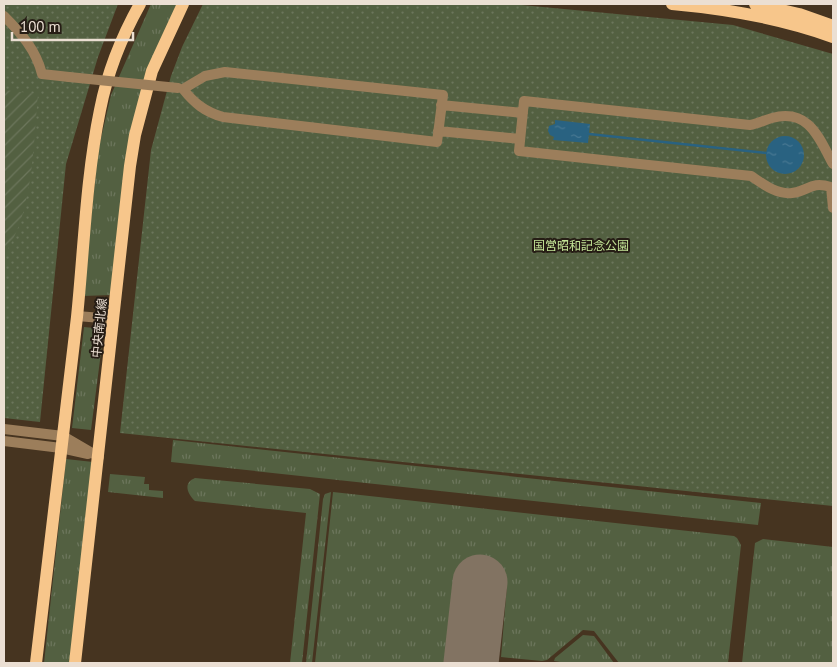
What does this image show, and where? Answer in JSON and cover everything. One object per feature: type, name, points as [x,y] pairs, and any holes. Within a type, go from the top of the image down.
[{"type":"main road","name":"中央南北線","points":[[36,663],[77,316],[91,163],[100,108],[113,66],[130,22],[140,4]]},
{"type":"main road","name":"中央南北線","points":[[75,663],[129,174],[135,135],[152,71],[183,4]]},
{"type":"main road","points":[[672,4],[732,10],[766,17],[833,37]]},
{"type":"main road","points":[[756,4],[790,12],[833,26]]},
{"type":"street","points":[[4,16],[31,46],[42,74],[180,88],[205,76],[225,72],[442,95],[437,142],[223,117],[202,108],[180,88]]},
{"type":"street","points":[[833,164],[808,122],[791,116],[772,118],[750,125],[524,101],[519,151],[751,176],[778,192],[792,193],[820,184],[832,186],[833,208]]},
{"type":"street","points":[[441,105],[523,113]]},
{"type":"street","points":[[438,131],[520,139]]},
{"type":"street","points":[[77,316],[114,319]]},
{"type":"street","points":[[4,429],[62,442],[99,457]]},
{"type":"street","points":[[4,442],[62,442]]},
{"type":"green space","points":[[4,4],[118,4],[98,57],[66,164],[40,422],[4,418]]},
{"type":"green space","points":[[151,4],[179,4],[150,63],[112,295],[83,296],[98,151],[111,95]]},
{"type":"green space","name":"国営昭和記念公園","points":[[203,4],[511,4],[733,25],[833,54],[833,506],[120,433],[151,150],[171,76],[182,47]]},
{"type":"green space","points":[[4,90],[38,94],[27,199],[14,238],[4,255]]},
{"type":"green space","points":[[84,327],[104,329],[91,430],[72,428]]},
{"type":"green space","points":[[173,440],[761,503],[758,525],[171,462]]},
{"type":"green space","points":[[66,459],[93,462],[70,663],[44,663]]},
{"type":"green space","points":[[110,474],[145,477],[144,484],[149,484],[149,490],[163,491],[163,498],[108,492]]},
{"type":"green space","points":[[195,478],[310,489],[320,494],[302,663],[290,663],[306,513],[195,501],[190,495],[188,485]]},
{"type":"green space","points":[[331,492],[312,663],[306,663],[323,499],[325,494]]},
{"type":"green space","points":[[333,492],[734,536],[741,545],[728,663],[619,663],[594,631],[583,630],[547,660],[501,657],[507,585],[455,578],[445,663],[315,663]]},
{"type":"green space","points":[[763,539],[833,547],[833,663],[742,663],[755,543]]},
{"type":"green space","points":[[583,635],[594,636],[614,663],[567,663],[554,661],[555,658]]},
{"type":"water","points":[[555,120],[590,124],[588,143],[553,140],[554,137],[548,131],[549,126],[555,124]]},
{"type":"water","points":[[785,136],[798,142],[804,155],[798,168],[785,174],[772,168],[766,155],[772,142]]},
{"type":"waterway","points":[[589,134],[766,153]]},
{"type":"runway","points":[[471,663],[480,582]]}]
